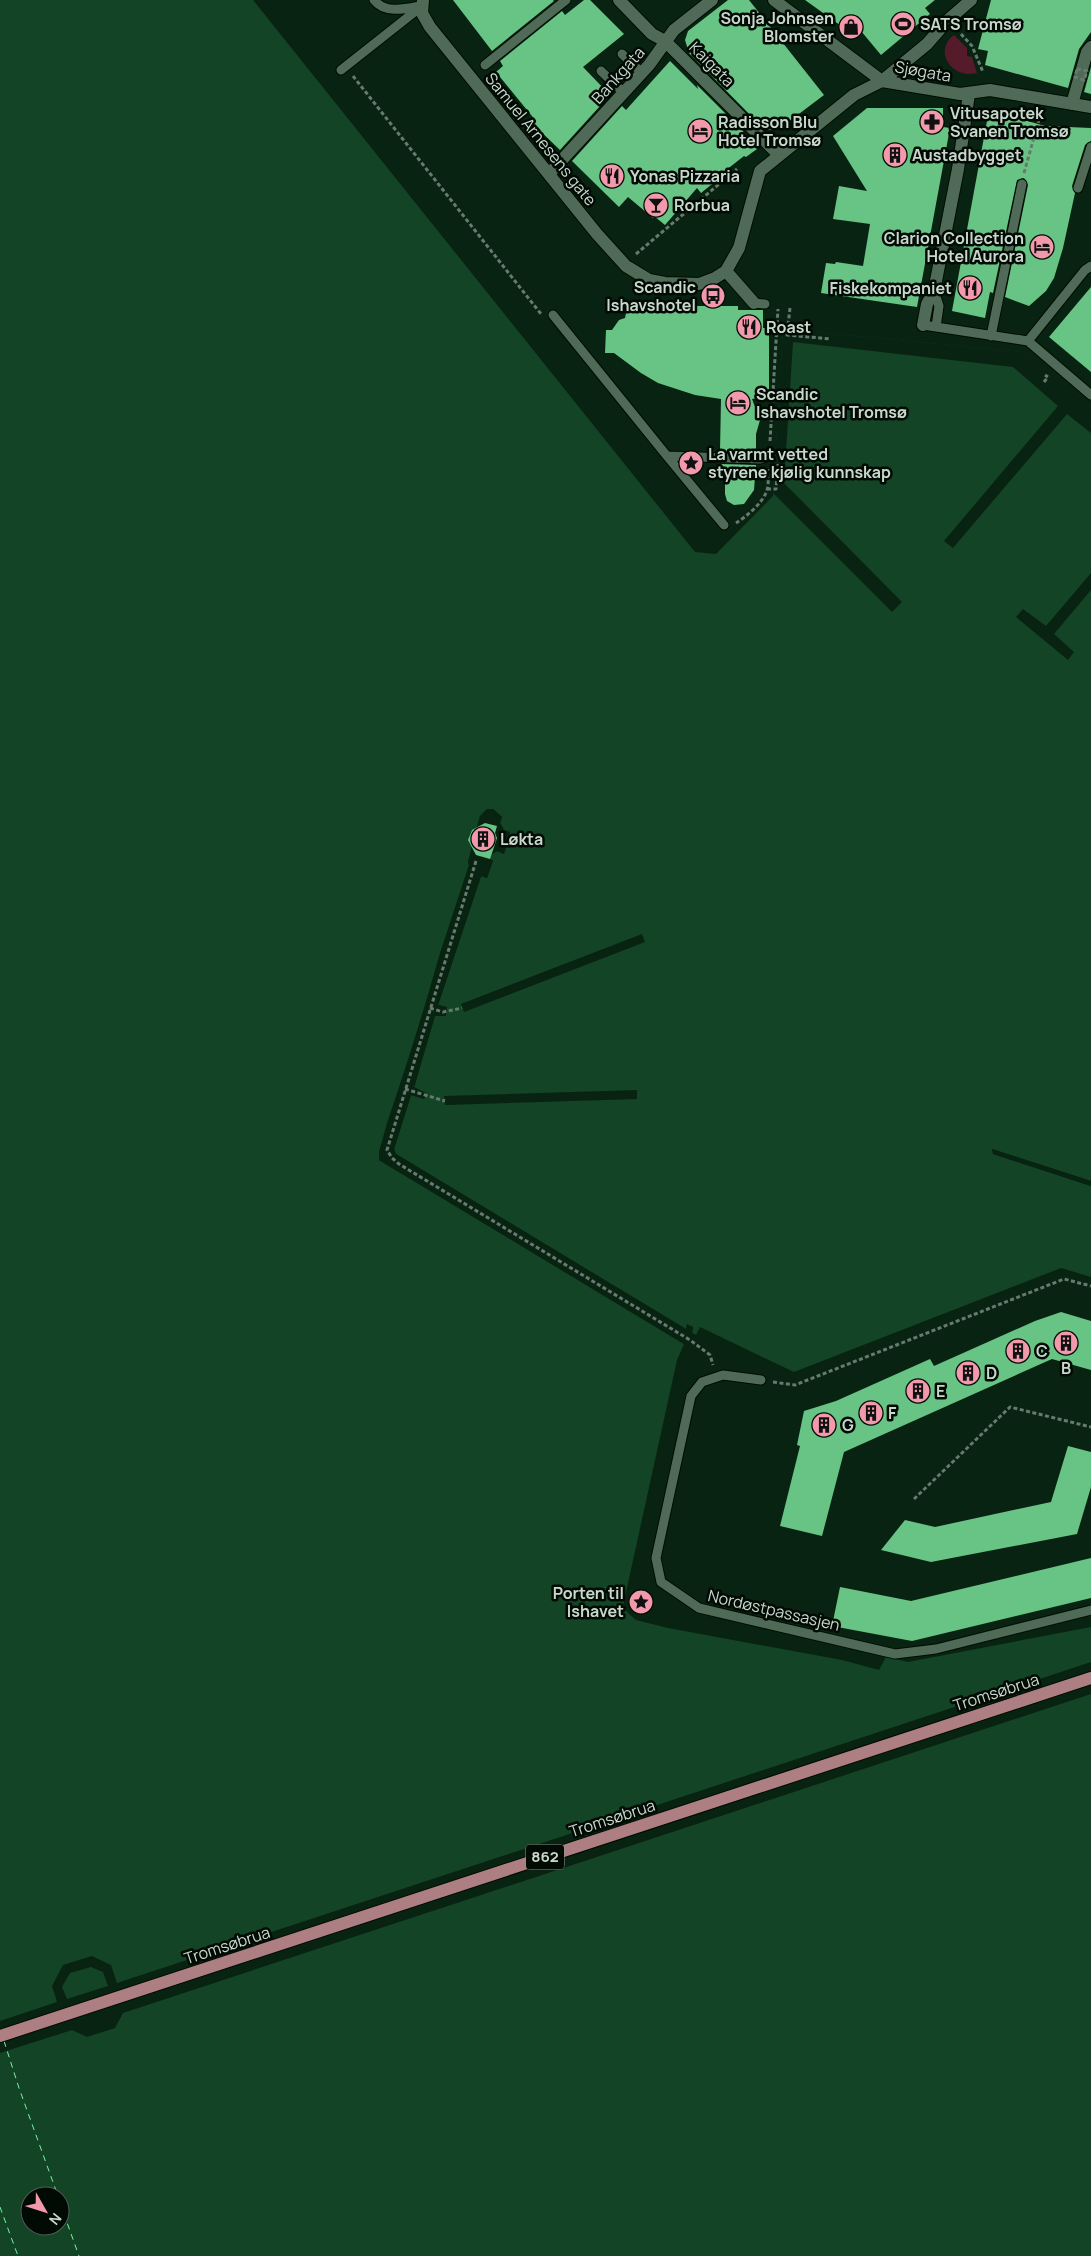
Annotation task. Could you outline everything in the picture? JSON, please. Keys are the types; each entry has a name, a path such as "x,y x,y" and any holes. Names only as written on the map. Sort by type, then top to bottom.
{"main road":[{"name":"Tromsøbrua","path":"0,2036 1091,1678"}],"street":[{"name":"Kaigata","path":"619,0 652,34 666,40 779,155"},
{"name":"Bankgata","path":"548,174 642,73 678,27 712,0"},
{"name":"Sjøgata","path":"774,0 882,81 960,94 990,90 1091,107"},
{"path":"760,304 726,270 739,248 760,171 854,95 882,81 928,44 948,20 971,0"},
{"name":"Samuel Arnesens gate","path":"420,2 422,12 430,27 622,263 649,280 665,283 706,283 726,270"},
{"path":"1072,104 1087,52 1091,47"},
{"path":"923,325 927,304 934,291 958,169 969,94"}],"lane":[{"path":"374,0 380,6 399,10 420,2"},
{"path":"485,64 566,0"},
{"path":"343,68 420,2"},
{"path":"622,54 642,73"},
{"path":"601,71 624,93"},
{"path":"1078,188 1091,147"},
{"path":"991,336 1022,184"},
{"path":"1028,341 1089,271"},
{"path":"934,291 939,306 936,327"},
{"path":"553,315 724,525"},
{"path":"923,325 1028,341 1091,396"},
{"path":"667,456 760,459 766,457 769,453"},
{"name":"Nordøstpassasjen","path":"761,1380 723,1375 702,1382 691,1396 656,1558 661,1582 699,1608 894,1654 936,1649 1091,1610"}],"path":[{"path":"961,34 972,46 983,72"},
{"path":"343,68 542,315"},
{"path":"1022,184 1040,116"},
{"path":"636,254 737,169"},
{"path":"724,525 731,526 740,521 759,502 767,489 778,306"},
{"path":"790,308 788,335 831,339"},
{"path":"767,489 776,489 778,461"},
{"path":"476,861 387,1150 392,1158 690,1340 710,1355 718,1377"},
{"path":"430,1008 443,1012 462,1008"},
{"path":"405,1089 445,1101"},
{"path":"761,1380 795,1385 1064,1279 1091,1286"},
{"path":"914,1499 1010,1407 1091,1428"}],"shaded area":[{"path":"0,0 253,0 695,552 716,554 773,496 783,329 1022,352 1091,412 1091,1181 992,1149 993,1154 1091,1186 1091,1277 1061,1268 794,1372 700,1327 696,1335 692,1333 693,1327 687,1325 686,1329 396,1154 394,1149 411,1095 424,1099 426,1093 414,1088 435,1015 445,1016 446,1007 438,1005 481,876 487,878 493,860 485,858 497,851 504,854 510,832 504,830 500,823 502,817 493,809 487,809 480,816 468,862 469,865 379,1152 379,1160 684,1344 677,1360 623,1606 636,1620 668,1628 842,1660 879,1670 886,1657 908,1662 1091,1627 1091,2256 0,2256"},
{"path":"954,35 967,48 967,56 972,57 977,73 968,74 960,72 948,63 945,49"}],"pier":[{"path":"783,329 1022,352 1091,411 1091,433 1067,414 953,548 944,541 1058,406 1013,367 793,342 784,483 902,602 892,612 773,493"},
{"path":"1091,573 1091,590 1054,634 1074,652 1068,660 1016,617 1023,609 1046,626"},
{"path":"487,809 493,809 502,817 500,823 504,830 510,832 504,854 497,851 486,858 493,861 487,878 481,876 438,1005 447,1007 446,1016 435,1016 414,1087 426,1093 424,1099 411,1095 394,1149 396,1154 686,1329 687,1324 693,1327 692,1333 696,1335 694,1337 690,1335 690,1328 685,1331 395,1156 392,1149 409,1094 412,1092 422,1096 423,1094 412,1090 411,1087 433,1015 443,1013 444,1009 436,1005 478,875 481,873 486,875 490,862 484,860 483,857 497,849 502,851 507,833 502,831 498,823 499,817 492,811 488,811 483,817 471,862 472,866 442,954 417,1040 389,1124 382,1158 686,1343 684,1344 379,1160 379,1152 387,1123 415,1040 440,953 469,865 468,862 480,816"},
{"path":"642,934 645,942 464,1012 461,1004"},
{"path":"637,1090 637,1099 445,1105 444,1096"},
{"path":"992,1149 1091,1181 1091,1186 993,1154"},
{"path":"1091,1662 1091,1694 123,2013 115,2028 87,2037 72,2030 0,2053 0,2021 57,2002 52,1986 63,1965 92,1956 111,1965 117,1983","holes":["91,1967 103,1972 108,1986 67,1999 62,1987 70,1973"]}],"building":[{"path":"453,0 553,0 554,1 492,51"},
{"path":"584,0 590,0 624,34 583,67 610,95 560,150 533,124 536,121 496,72 503,66 500,61 562,11 565,15"},
{"path":"728,0 749,0 824,95 779,129 765,130 689,53 685,40 688,31"},
{"path":"805,0 935,0 925,8 930,14 881,55 861,31 851,33"},
{"path":"991,0 1091,0 1091,32 1079,49 1068,88 985,65 988,51 978,49"},
{"path":"670,61 742,130 757,149 746,157 744,156 721,174 722,176 701,193 697,188 665,225 654,216 653,218 628,197 619,207 572,161 622,106 626,110"},
{"path":"1091,67 1091,94 1084,92"},
{"path":"867,108 943,108 943,127 950,128 917,307 821,293 826,263 835,264 836,262 863,266 870,224 833,219 839,186 867,191 833,136"},
{"path":"989,110 1045,126 1091,128 1091,141 1085,145 1072,186 1075,193 1063,248 1054,278 1046,291 1029,306 1005,297 1028,185 1024,178 1017,180 993,293 990,292 985,318 952,311"},
{"path":"1091,287 1091,372 1049,337"},
{"name":"Scandic Ishavshotel Tromsø","path":"633,306 738,306 738,310 763,310 763,328 769,328 769,396 752,399 760,420 756,434 756,453 720,451 721,399 695,395 658,383 614,353 605,353 606,330 612,330 619,320 625,318 627,309"},
{"path":"720,464 756,465 754,490 744,504 734,505 727,501 725,494 725,470 720,470"},
{"name":"Løkta","path":"485,823 497,826 495,833 497,838 490,859 476,855 468,840 472,830"},
{"path":"1061,1312 1091,1321 1091,1370 1052,1359 844,1452 822,1536 780,1526 800,1446 797,1445 804,1411 836,1401 930,1359 934,1366 1035,1321"},
{"path":"1068,1446 1091,1452 1091,1487 1077,1534 931,1562 881,1550 905,1520 935,1527 1051,1502"},
{"path":"1091,1558 1091,1598 912,1641 832,1626 840,1587 911,1601"}],"ferry route":[{"path":"4,2041 54,2186"},
{"path":"0,2207 18,2256"},
{"path":"70,2231 79,2256"}],"place":[{"name":"SATS Tromsø","path":"903,24"},
{"name":"Sonja Johnsen Blomster","path":"851,27"},
{"name":"Vitusapotek Svanen Tromsø","path":"932,122"},
{"name":"Radisson Blu Hotel Tromsø","path":"700,131"},
{"name":"Austadbygget","path":"895,155"},
{"name":"Yonas Pizzaria","path":"612,176"},
{"name":"Rorbua","path":"656,205"},
{"name":"Clarion Collection Hotel Aurora","path":"1042,247"},
{"name":"Fiskekompaniet","path":"970,288"},
{"name":"Scandic Ishavshotel","path":"713,296"},
{"name":"Roast","path":"749,327"},
{"name":"Scandic Ishavshotel Tromsø","path":"738,403"},
{"name":"La varmt vetted styrene kjølig kunnskap","path":"691,463"},
{"name":"Løkta","path":"483,839"},
{"name":"B","path":"1066,1343"},
{"name":"C","path":"1018,1351"},
{"name":"D","path":"968,1373"},
{"name":"E","path":"918,1391"},
{"name":"F","path":"871,1413"},
{"name":"G","path":"824,1425"},
{"name":"Porten til Ishavet","path":"641,1602"}]}
